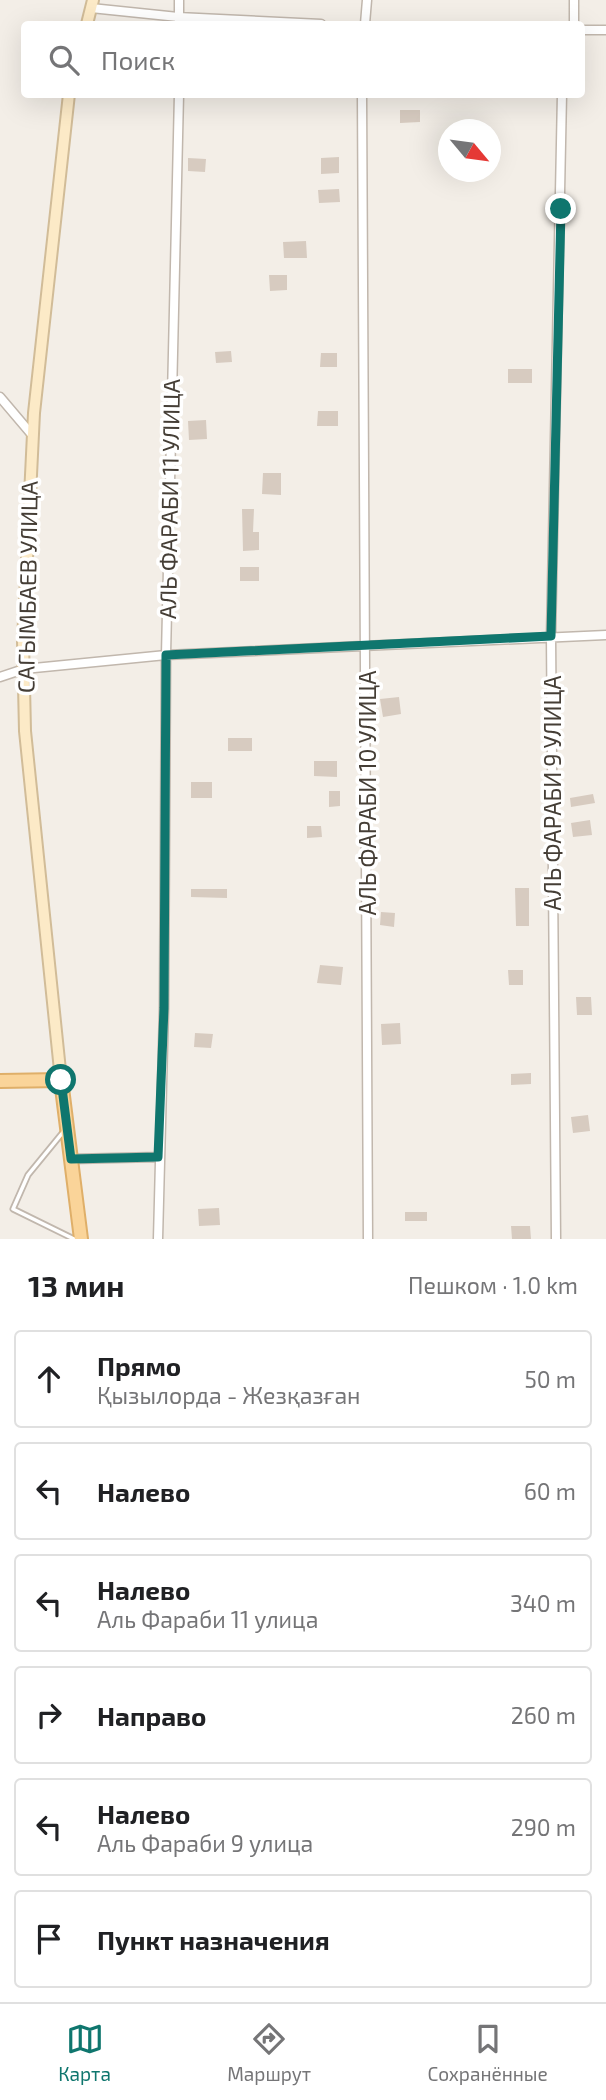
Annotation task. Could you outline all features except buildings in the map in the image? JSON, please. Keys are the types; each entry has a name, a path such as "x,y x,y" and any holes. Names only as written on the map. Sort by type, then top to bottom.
{"main road":[{"path":"0,1081 61,1080 81,1239"}],"street":[{"path":"88,21 92,4 179,21 178,0"},
{"path":"365,21 367,0"},
{"path":"574,0 574,21"},
{"path":"585,30 606,30"},
{"name":"САГЫМБАЕВ УЛИЦА","path":"61,1080 25,731 24,669 28,484 69,98"},
{"name":"АЛЬ ФАРАБИ 11 УЛИЦА","path":"158,1239 158,1157 164,1008 166,655 179,98"},
{"name":"АЛЬ ФАРАБИ 10 УЛИЦА","path":"362,98 368,1239"},
{"name":"АЛЬ ФАРАБИ 9 УЛИЦА","path":"556,1239 551,636 562,98"},
{"path":"0,397 33,436"},
{"path":"0,677 24,669 166,655 606,635"},
{"path":"71,1159 158,1157"}],"lane":[{"path":"67,1127 28,1175 13,1209 74,1239"}],"route":[{"path":"61,1080 71,1159 158,1157 164,1008 166,655 551,636 561,209"}]}
